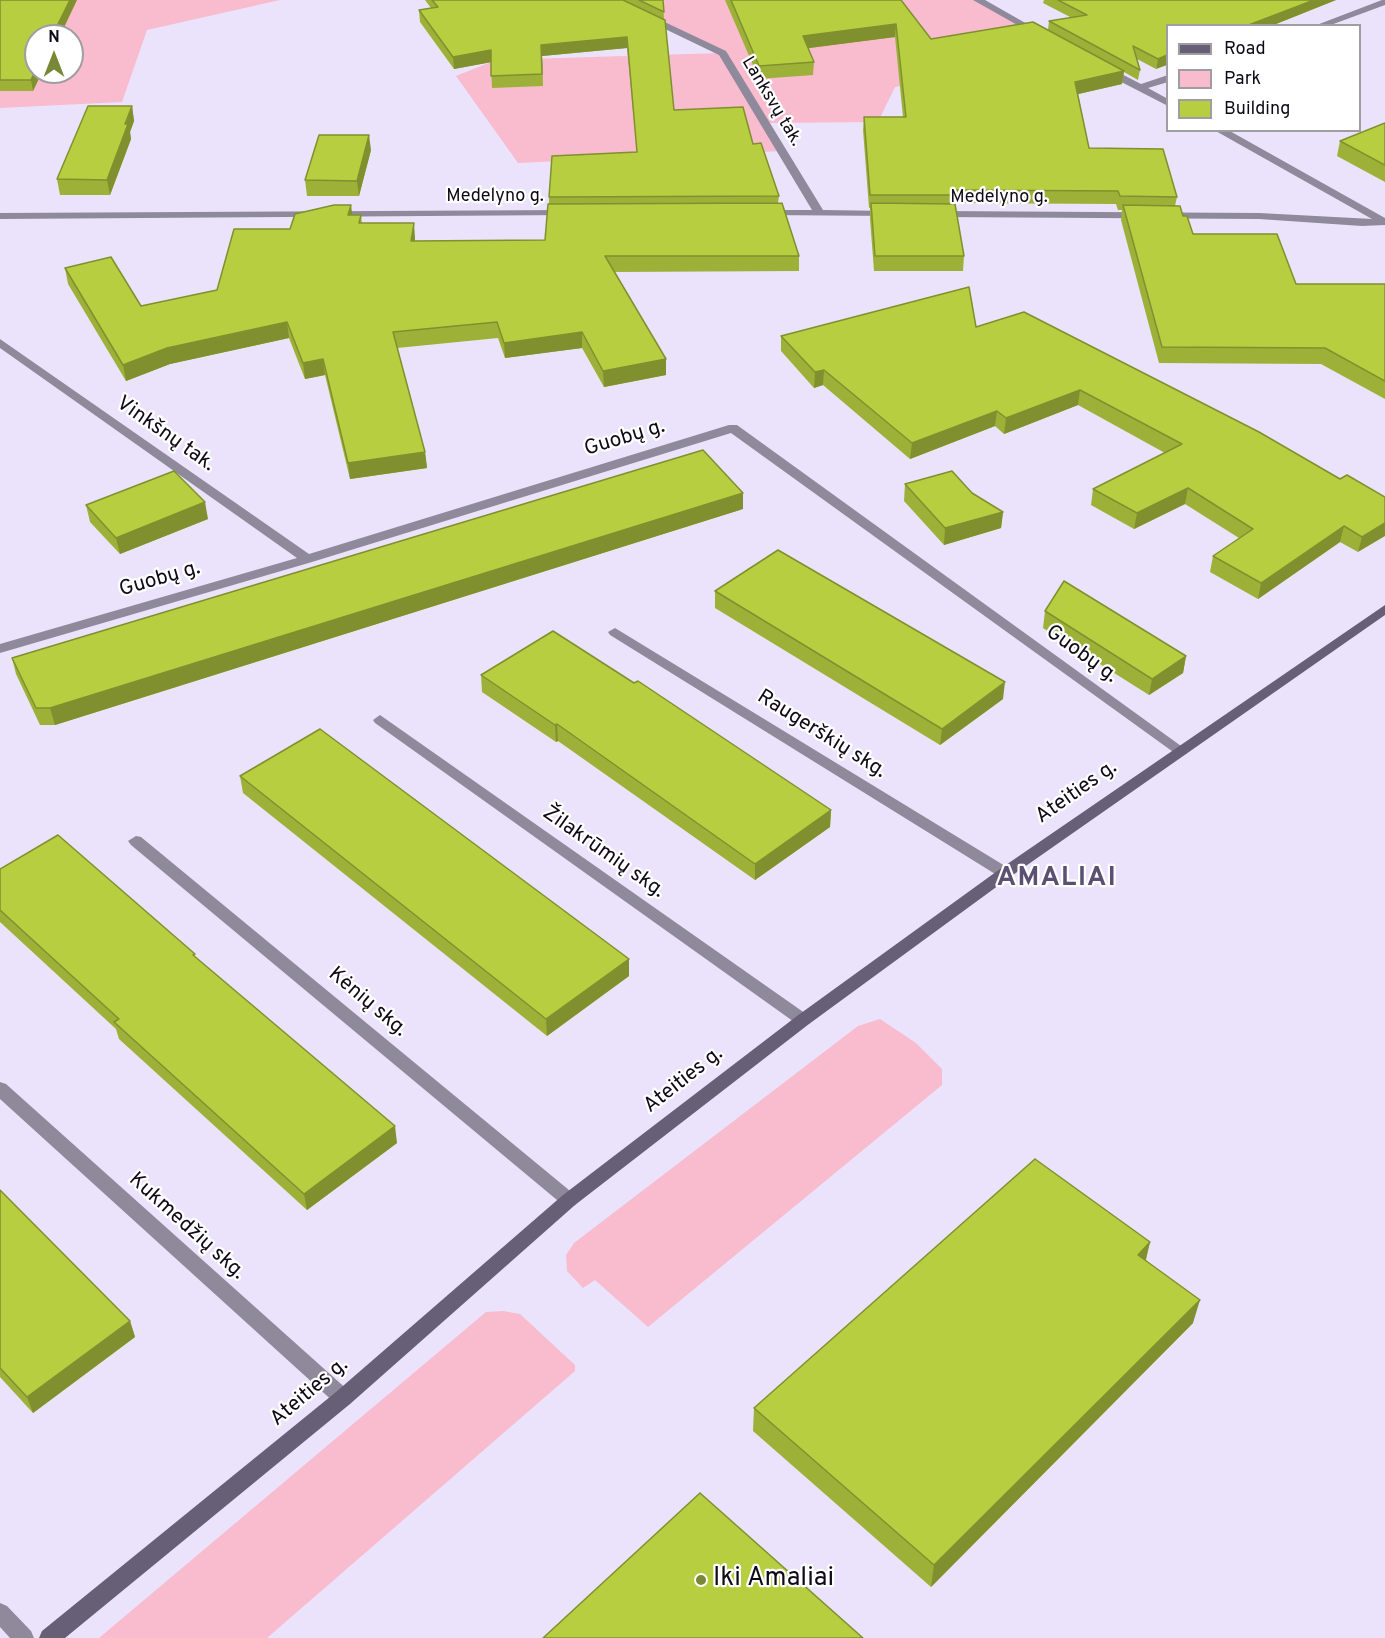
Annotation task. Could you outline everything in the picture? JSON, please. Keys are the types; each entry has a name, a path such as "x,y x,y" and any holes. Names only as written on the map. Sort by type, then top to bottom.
{"street":[{"name":"Lanksvų tak.","path":"610,0 723,53 819,213"},
{"path":"978,0 1050,39"},
{"path":"1324,24 1385,2"},
{"path":"1099,66 1166,102"},
{"path":"1140,88 1166,78"},
{"path":"1224,132 1385,222"},
{"name":"Medelyno g.","path":"0,216 583,213"},
{"path":"760,213 902,214"},
{"name":"Medelyno g.","path":"926,214 1259,216 1362,223 1385,222"},
{"name":"Vinkšnų tak.","path":"0,343 307,560"},
{"name":"Guobų g.","path":"0,649 307,560 733,428 1180,751"},
{"name":"Ateities g.","path":"49,1638 343,1398 569,1200 803,1020 1005,873 1385,609"},
{"name":"Raugerškių skg.","path":"615,632 1005,873"},
{"name":"Žilakrūmių skg.","path":"380,720 803,1020"},
{"name":"Kėnių skg.","path":"136,841 569,1200"},
{"name":"Kukmedžių skg.","path":"0,1089 343,1398"},
{"path":"0,1613 24,1638"}],"green space":[{"path":"0,0 280,0 147,30 122,102 0,108"},
{"path":"610,0 978,0 1068,50 895,87 878,122 765,123 782,151 518,163 456,76 496,60 721,53"},
{"path":"880,1019 916,1043 942,1069 942,1085 648,1327 595,1280 583,1288 567,1271 566,1255 574,1243 858,1026"},
{"path":"503,1311 520,1314 575,1365 575,1371 267,1638 99,1638 486,1312"}],"building":[{"path":"0,0 70,0 58,24 24,24 24,80 0,80"},
{"path":"432,0 623,0 665,20 674,110 743,107 753,144 761,143 779,196 549,197 552,156 637,152 627,37 541,45 542,74 491,76 491,50 453,57 419,10 438,7"},
{"path":"639,0 663,0 664,12"},
{"path":"731,0 901,0 931,39 1033,22 1124,71 1075,82 1089,148 1163,149 1177,197 1120,196 1118,191 952,190 953,195 870,195 864,117 906,117 896,24 803,36 814,62 759,66"},
{"path":"1058,0 1314,0 1251,24 1166,24 1166,55 1158,59 1133,46 1140,70 1049,21 1087,15"},
{"path":"88,106 132,106 125,124 128,124 107,180 57,179"},
{"path":"1385,123 1385,165 1340,141"},
{"path":"319,135 369,135 357,181 305,180"},
{"path":"782,203 799,256 605,256 666,359 603,371 582,332 504,343 497,322 393,332 425,452 348,463 323,359 303,363 287,322 167,348 123,365 65,268 111,257 141,306 217,290 234,229 290,229 295,214 334,205 351,205 348,215 361,215 359,223 414,223 411,241 545,240 548,204"},
{"path":"871,203 955,204 964,256 875,256"},
{"path":"1123,205 1180,206 1183,216 1187,216 1193,234 1277,234 1296,284 1385,284 1385,381 1325,348 1162,347"},
{"path":"969,287 976,327 1024,312 1259,432 1340,479 1347,475 1385,497 1385,523 1362,537 1344,526 1261,583 1213,556 1253,529 1188,488 1137,513 1093,489 1182,444 1080,390 1006,418 997,411 912,443 824,370 815,372 781,336"},
{"path":"703,450 743,493 50,708 36,708 12,658"},
{"path":"174,471 205,502 116,538 86,505"},
{"path":"952,471 972,493 1003,512 945,528 905,484"},
{"path":"778,550 1005,682 942,729 715,591"},
{"path":"1064,581 1186,656 1152,679 1045,611"},
{"path":"553,631 634,683 638,681 831,810 755,864 557,724 555,725 481,675"},
{"path":"320,729 629,959 546,1019 240,776"},
{"path":"58,835 195,954 193,955 395,1126 304,1194 114,1022 119,1019 0,910 0,869"},
{"path":"1035,1159 1150,1242 1138,1255 1200,1300 934,1565 754,1408"},
{"path":"0,1190 130,1321 27,1397 0,1368"},
{"name":"Iki Amaliai","path":"700,1493 863,1638 543,1638"}],"place":[{"name":"Iki Amaliai","path":"701,1580"}],"district":[{"name":"AMALIAI","path":"1057,880"}]}
